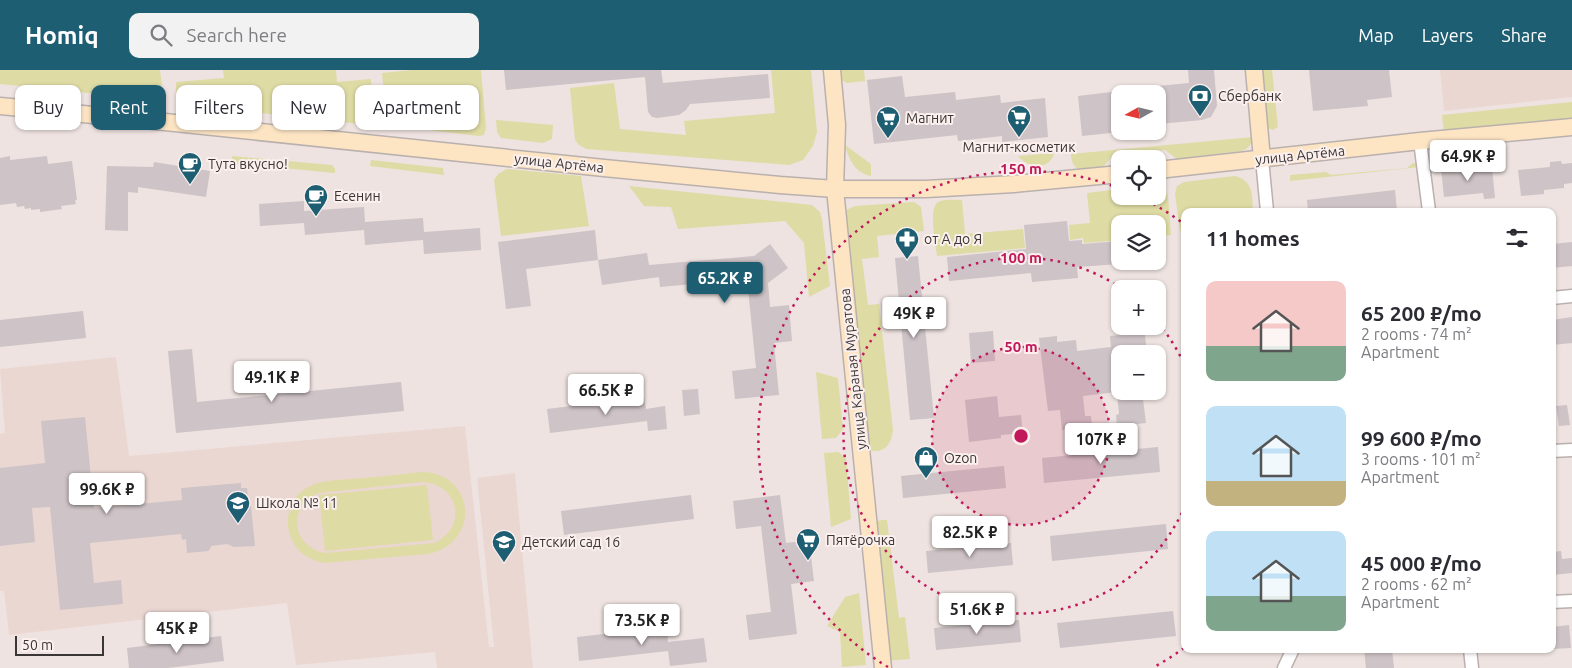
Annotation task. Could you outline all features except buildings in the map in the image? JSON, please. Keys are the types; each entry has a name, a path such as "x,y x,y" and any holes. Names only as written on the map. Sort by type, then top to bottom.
{"main road":[{"name":"улица Караная Муратова","path":"832,70 837,125 835,189 883,668"},
{"path":"1254,70 1262,159"},
{"name":"улица Артёма","path":"0,106 780,186 835,189 926,189 1014,184 1111,175"},
{"name":"улица Артёма","path":"1166,169 1420,141 1572,127"}],"street":[{"path":"1420,141 1428,208"},
{"path":"1262,159 1267,208"},
{"path":"1556,298 1572,296"},
{"path":"1556,451 1572,450"},
{"path":"1556,602 1572,601"},
{"path":"1284,668 1291,653"},
{"path":"1470,653 1472,668"}],"shaded area":[{"path":"0,70 160,70 162,85 91,85 91,93 81,92 81,85 0,84"},
{"path":"223,70 336,70 337,82 371,79 371,85 355,85 355,124 345,122 345,85 272,85 272,114 262,113 262,85 176,85 176,82 224,78"},
{"path":"412,70 481,70 486,128 484,135 429,130 479,130 479,85 383,85 382,73"},
{"path":"771,70 811,70 817,132 813,146 803,160 789,165 586,149 575,140 570,88 614,83 620,129 686,135 684,121 775,113"},
{"path":"839,70 864,70 865,81 847,83 837,77"},
{"path":"1261,70 1272,70 1278,127 1273,130 1266,125"},
{"path":"1440,70 1572,70 1572,97 1444,111"},
{"path":"1572,102 1572,121 1444,133 1442,115"},
{"path":"496,120 553,125 552,139 543,143 501,138 497,132"},
{"path":"1253,137 1250,146 1242,151 1177,159 1166,150 1114,150"},
{"path":"845,145 871,164 871,176 857,169 848,156"},
{"path":"1111,150 1111,157 1103,167 1078,169 1072,161 1071,154"},
{"path":"1054,153 1048,163 1038,166 1027,163 1018,156"},
{"path":"232,156 332,165 335,173 232,163"},
{"path":"371,160 443,168 444,175 370,166"},
{"path":"1413,163 1419,167 1290,181 1290,175 1326,172 1331,175 1407,168"},
{"path":"507,169 581,176 589,226 501,236 494,180 498,174"},
{"path":"1235,176 1241,178 1246,181 1251,190 1253,208 1181,208 1180,231 1175,194 1177,186 1184,182"},
{"path":"629,186 812,205 820,212 822,220 830,286 809,297 804,243 785,221 678,229 671,207 644,206"},
{"path":"1111,190 1111,205 1166,205 1166,193 1168,196 1171,235 1166,235 1166,215 1111,215 1111,241 1084,243 1083,238 1070,240 1069,225 1090,223 1087,193"},
{"path":"943,200 962,200 965,234 1023,229 1025,248 937,256 933,219 935,206"},
{"path":"914,202 921,207 924,231 877,236 879,257 862,259 868,305 879,304 893,430 886,448 878,451 868,450 843,214 855,206"},
{"name":"Школа № 11","path":"116,357 129,456 465,426 489,647 494,647 477,478 515,473 533,668 437,668 435,652 296,665 287,603 9,635 4,591 0,591 0,434 5,433 0,369"},
{"path":"816,372 838,378 843,429 836,438 822,439"},
{"path":"838,452 846,458 851,519 831,527 824,453"},
{"path":"421,472 439,475 452,483 461,495 465,509 464,523 457,537 445,547 428,554 324,563 313,560 303,554 292,541 288,528 291,507 298,495 310,486 325,481","holes":["421,482 434,484 444,490 451,498 455,507 452,527 445,536 434,543 325,553 305,543 300,534 297,525 302,507 309,499 319,493"]},
{"path":"427,485 433,540 325,551 319,495"},
{"path":"887,520 899,618 905,617 910,659 884,661 869,522"},
{"path":"859,593 866,665 842,667 840,632 827,626 845,597"}],"place":[{"name":"Сбербанк","path":"1200,117"},
{"name":"Магнит-косметик","path":"1019,138"},
{"name":"Магнит","path":"888,139"},
{"name":"Тута вкусно!","path":"190,185"},
{"name":"Есенин","path":"316,217"},
{"name":"от А до Я","path":"907,260"},
{"name":"Ozon","path":"926,479"},
{"name":"Школа № 11","path":"238,524"},
{"name":"Пятёрочка","path":"808,561"},
{"name":"Детский сад 16","path":"504,563"}]}
